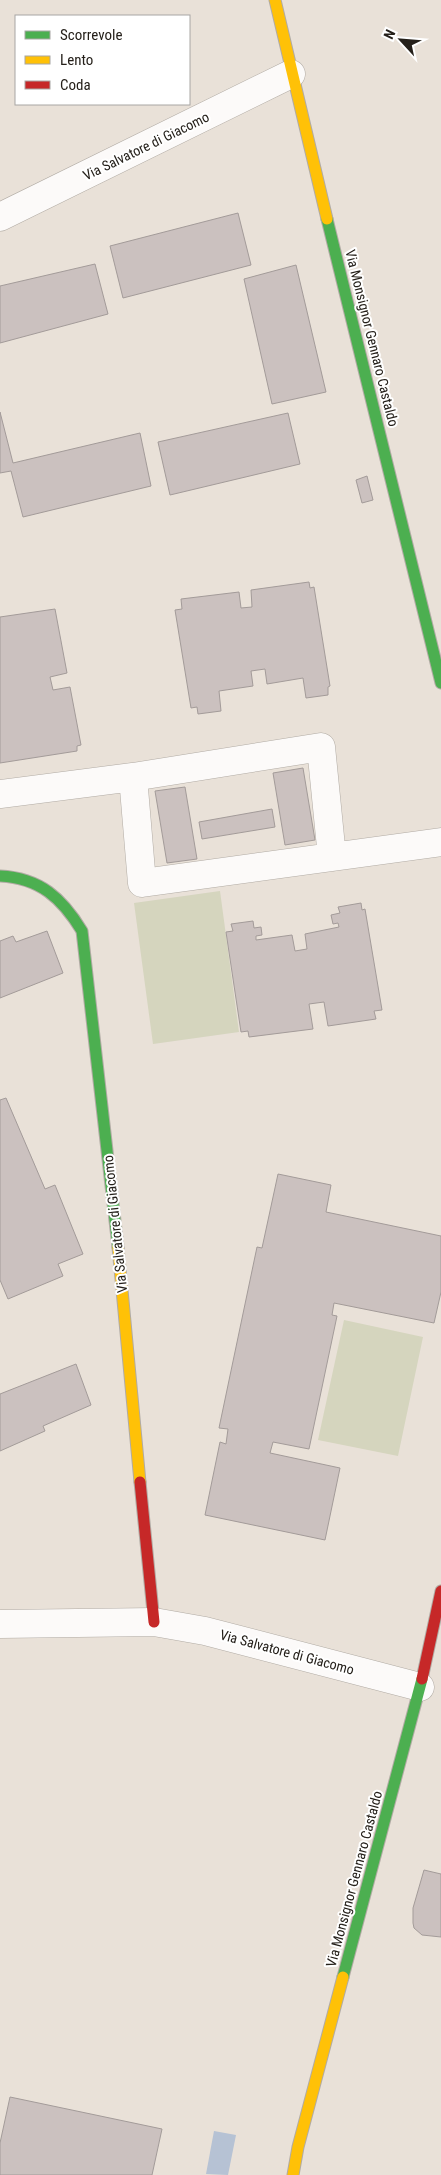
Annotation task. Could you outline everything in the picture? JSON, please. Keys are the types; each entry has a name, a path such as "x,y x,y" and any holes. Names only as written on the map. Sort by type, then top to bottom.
{"street":[{"name":"Via Monsignor Gennaro Castaldo","path":"275,0 291,74 441,683"},
{"name":"Via Salvatore di Giacomo","path":"0,217 291,74"},
{"path":"0,794 133,777 321,746 332,857"},
{"path":"133,777 142,883 441,842"},
{"name":"Via Salvatore di Giacomo","path":"0,876 22,878 49,890 74,915 82,931 110,1168 154,1622"},
{"name":"Via Monsignor Gennaro Castaldo","path":"293,2175 303,2128 420,1687 441,1591"},
{"name":"Via Salvatore di Giacomo","path":"0,1624 154,1622 206,1631 420,1687"}],"green space":[{"path":"220,891 239,1032 153,1044 134,903"},
{"path":"344,1320 423,1337 398,1456 318,1440"}],"water":[{"path":"214,2131 236,2135 228,2175 206,2174"}],"building":[{"path":"238,213 251,265 123,298 110,246"},
{"path":"95,264 108,314 0,343 0,286"},
{"path":"296,265 326,392 272,404 244,279"},
{"path":"0,412 13,463 140,433 151,486 23,517 11,471 0,473"},
{"path":"288,413 300,464 170,495 158,442"},
{"path":"367,476 373,500 362,503 356,480"},
{"path":"309,582 310,588 314,587 330,686 328,687 328,695 306,698 303,678 267,684 265,669 251,671 253,686 219,691 221,711 198,714 197,707 191,708 175,610 182,609 181,599 239,592 241,608 252,607 251,590"},
{"path":"55,609 67,673 50,677 53,690 70,687 81,745 77,746 77,751 0,763 0,617"},
{"path":"303,768 315,840 285,845 273,773"},
{"path":"185,787 197,859 167,863 155,791"},
{"path":"272,809 275,827 202,839 199,822"},
{"path":"361,903 362,910 365,909 382,1010 374,1011 376,1019 328,1026 324,1002 309,1004 313,1029 249,1037 248,1031 241,1032 226,932 233,931 231,924 253,921 254,928 261,927 262,935 256,936 256,940 292,935 295,951 307,949 305,934 339,927 338,923 333,924 331,915 340,913 338,907"},
{"path":"47,931 63,973 0,998 0,941 13,936 16,942"},
{"path":"6,1098 45,1189 55,1185 83,1254 58,1264 63,1276 8,1299 0,1280 0,1100"},
{"path":"278,1174 331,1185 326,1212 441,1236 441,1292 434,1323 334,1303 332,1315 337,1316 309,1449 273,1442 270,1453 340,1468 325,1540 205,1515 220,1442 226,1444 228,1429 219,1428 257,1247 262,1248"},
{"path":"76,1364 91,1405 43,1426 45,1431 0,1451 0,1394"},
{"path":"424,1870 441,1874 441,1937 422,1935 414,1928 413,1908"},
{"path":"10,2097 162,2129 152,2175 0,2175 0,2143"}],"traffic: fast":[{"path":"327,219 441,683"},
{"path":"0,876 27,881 48,892 66,909 82,931 118,1247"},
{"path":"343,1977 422,1679"}],"traffic: slow":[{"path":"275,0 327,219"},
{"path":"118,1247 140,1482"},
{"path":"293,2175 298,2147 343,1977"}],"traffic: jam":[{"path":"140,1482 154,1622"},
{"path":"422,1679 441,1591"}]}
